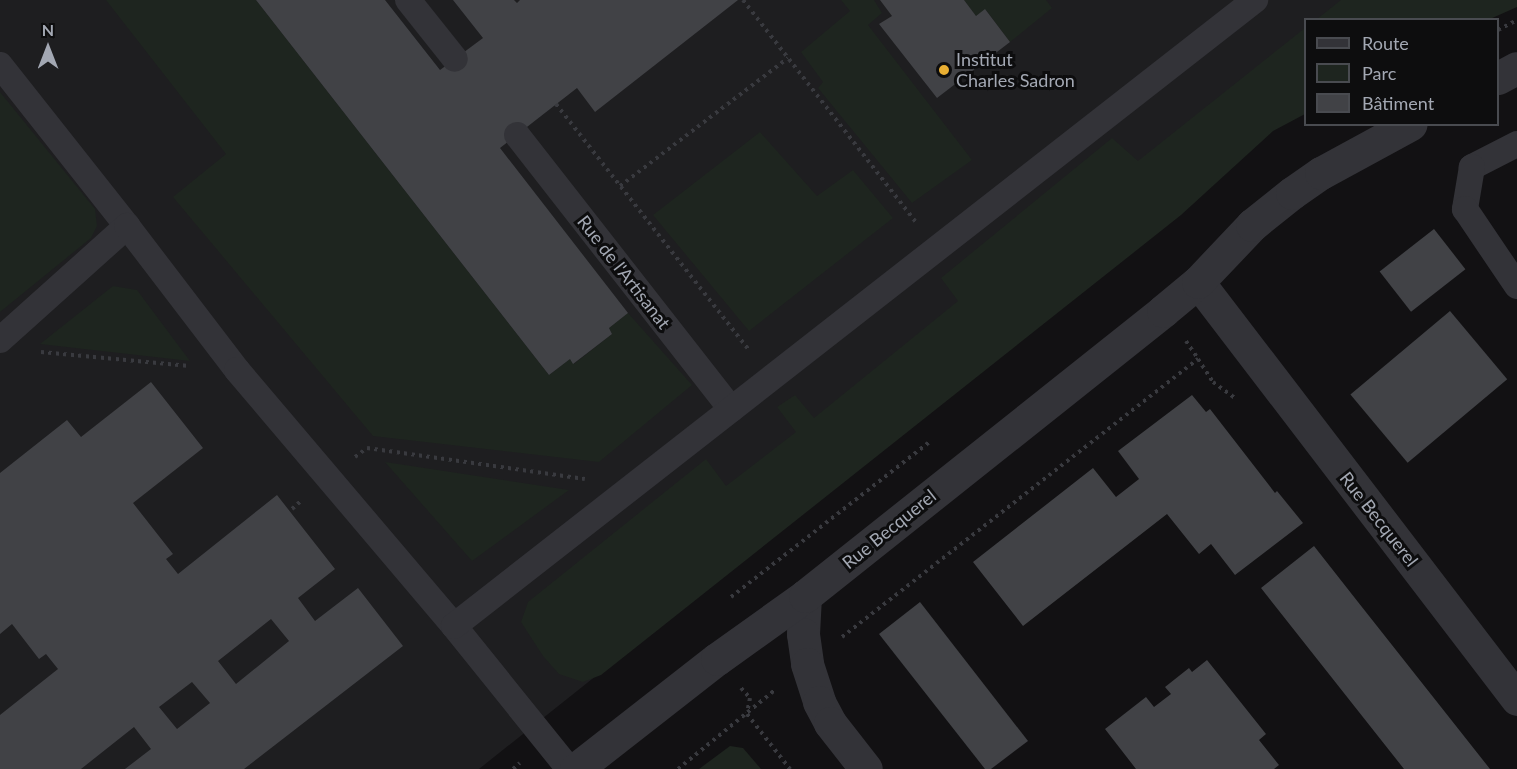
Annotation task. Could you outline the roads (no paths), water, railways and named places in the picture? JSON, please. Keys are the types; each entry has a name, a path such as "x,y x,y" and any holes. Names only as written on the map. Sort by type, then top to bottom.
{"street":[{"path":"1499,77 1517,68"},
{"name":"Rue Becquerel","path":"576,769 717,659 805,596 1198,282 1252,225 1293,193 1321,173 1407,126"},
{"name":"Rue Becquerel","path":"1198,282 1517,699"},
{"path":"805,596 803,634 807,664 819,702 830,723 866,769"}],"lane":[{"path":"408,0 455,59"},
{"path":"454,626 1255,0"},
{"path":"0,65 237,370 454,626 569,769"},
{"name":"Rue de l'Artisanat","path":"517,135 731,409"},
{"path":"1517,144 1472,167 1465,209 1517,286"},
{"path":"0,340 126,226"}],"place":[{"name":"Institut Charles Sadron","path":"944,70"}]}
